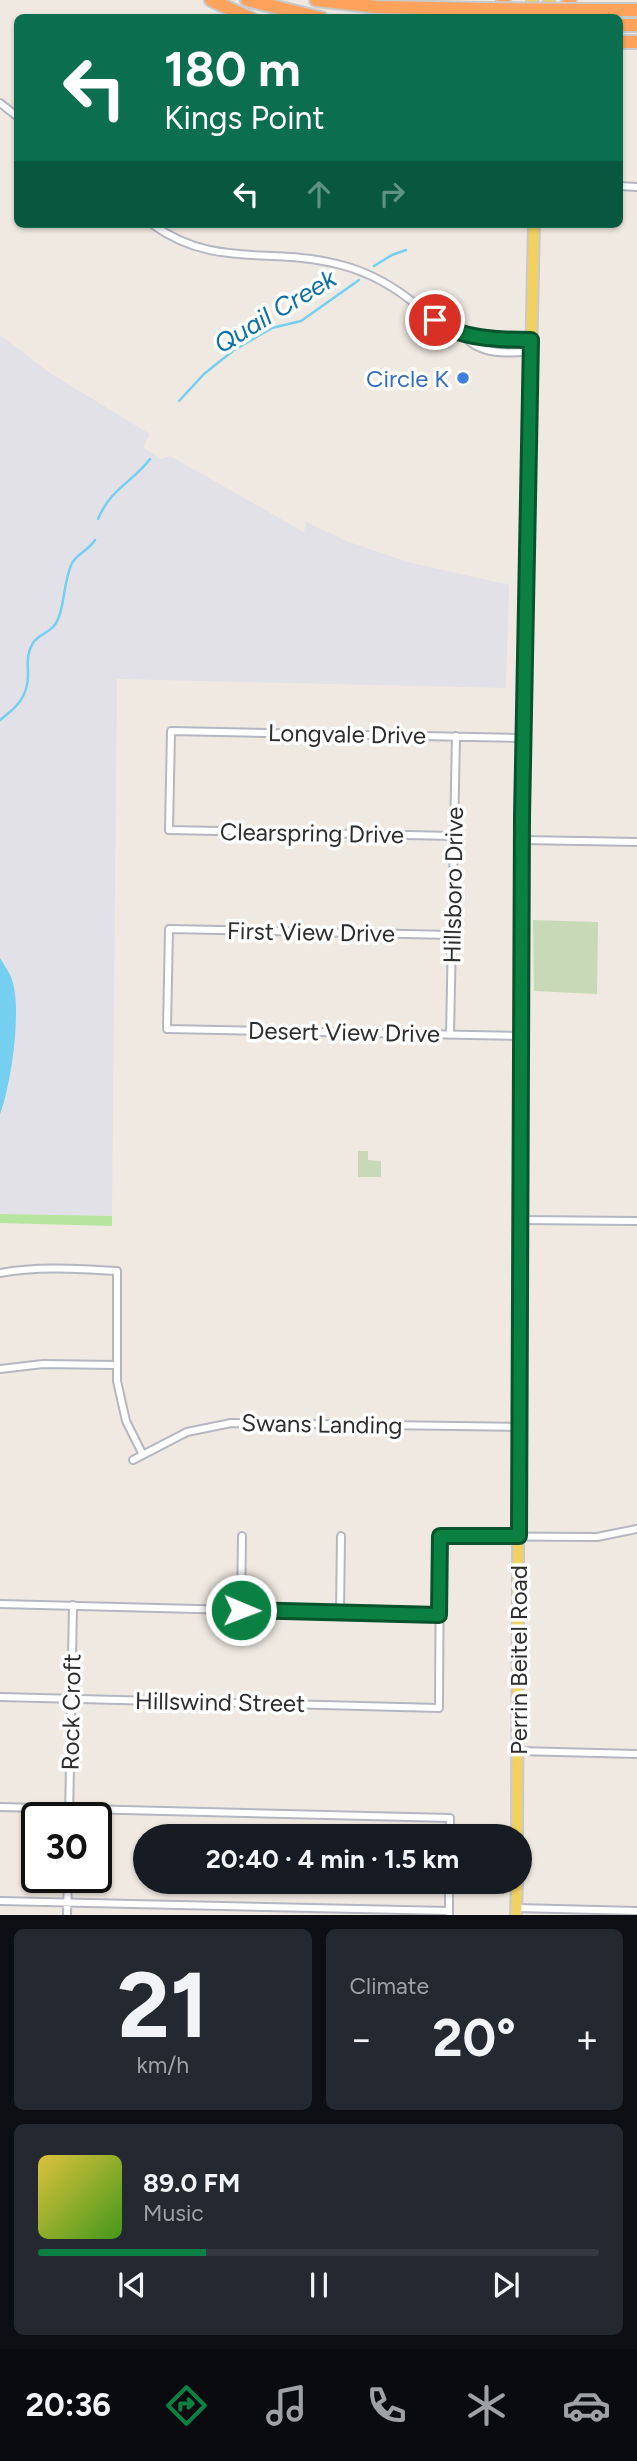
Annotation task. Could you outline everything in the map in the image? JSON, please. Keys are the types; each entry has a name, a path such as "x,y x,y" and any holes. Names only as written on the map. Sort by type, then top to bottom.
{"highway":[{"path":"211,0 241,14"},
{"path":"247,0 305,14"},
{"path":"316,0 377,7 637,10"}],"main road":[{"name":"Perrin Beitel Road","path":"517,1824 523,738 534,228"},
{"path":"516,1912 517,1894"}],"street":[{"path":"0,103 14,114"},
{"path":"158,228 168,235 202,248 236,255 291,257 336,263 392,287 442,326 462,334 531,345"},
{"path":"462,334 468,342 485,349 514,353 531,345"},
{"name":"Longvale Drive","path":"169,830 171,731 523,738"},
{"name":"Hillsboro Drive","path":"450,1035 456,736"},
{"name":"Clearspring Drive","path":"169,830 454,836"},
{"path":"522,840 637,842"},
{"name":"First View Drive","path":"167,1029 169,929 452,935"},
{"name":"Desert View Drive","path":"167,1029 520,1036"},
{"path":"519,1220 637,1221"},
{"path":"0,1273 18,1269 64,1268 117,1272 116,1365 121,1403 131,1433 143,1455"},
{"path":"0,1368 43,1364 116,1365"},
{"name":"Swans Landing","path":"133,1460 187,1432 231,1423 520,1427"},
{"path":"0,1604 439,1615 440,1536 597,1537 637,1529"},
{"path":"241,1610 242,1536"},
{"path":"340,1612 341,1536"},
{"name":"Rock Croft","path":"69,1802 73,1605"},
{"name":"Hillswind Street","path":"0,1697 439,1708 439,1615"},
{"path":"518,1751 637,1754"},
{"path":"0,1807 21,1808"},
{"path":"112,1810 450,1818 450,1824"},
{"path":"67,1915 68,1893"},
{"path":"0,1901 449,1913 449,1894"},
{"path":"516,1912 637,1911"}],"shaded area":[{"path":"0,335 50,373 150,434 143,447 161,459 170,456 304,532 306,522 349,542 408,562 509,585 506,688 117,679 112,1216 0,1214"}],"green space":[{"path":"533,920 598,922 597,994 534,991"},
{"path":"358,1151 368,1151 368,1160 381,1161 381,1177 358,1177"},
{"path":"0,1214 112,1216 112,1226 0,1223"}],"water":[{"path":"0,958 11,977 16,1025 8,1084 0,1114"}],"waterway":[{"name":"Quail Creek","path":"374,266 406,250"},
{"name":"Quail Creek","path":"179,401 204,374 234,350 272,328 301,321 359,280"},
{"name":"Quail Creek","path":"98,519 115,493 150,459"},
{"name":"Quail Creek","path":"0,720 16,706 26,690 29,651 35,640 58,620 72,563 95,540"}],"place":[{"name":"Circle K","path":"463,378"}],"route":[{"path":"241,1610 439,1615 440,1536 519,1536 522,817 531,340 462,334 442,326 435,320"}]}
